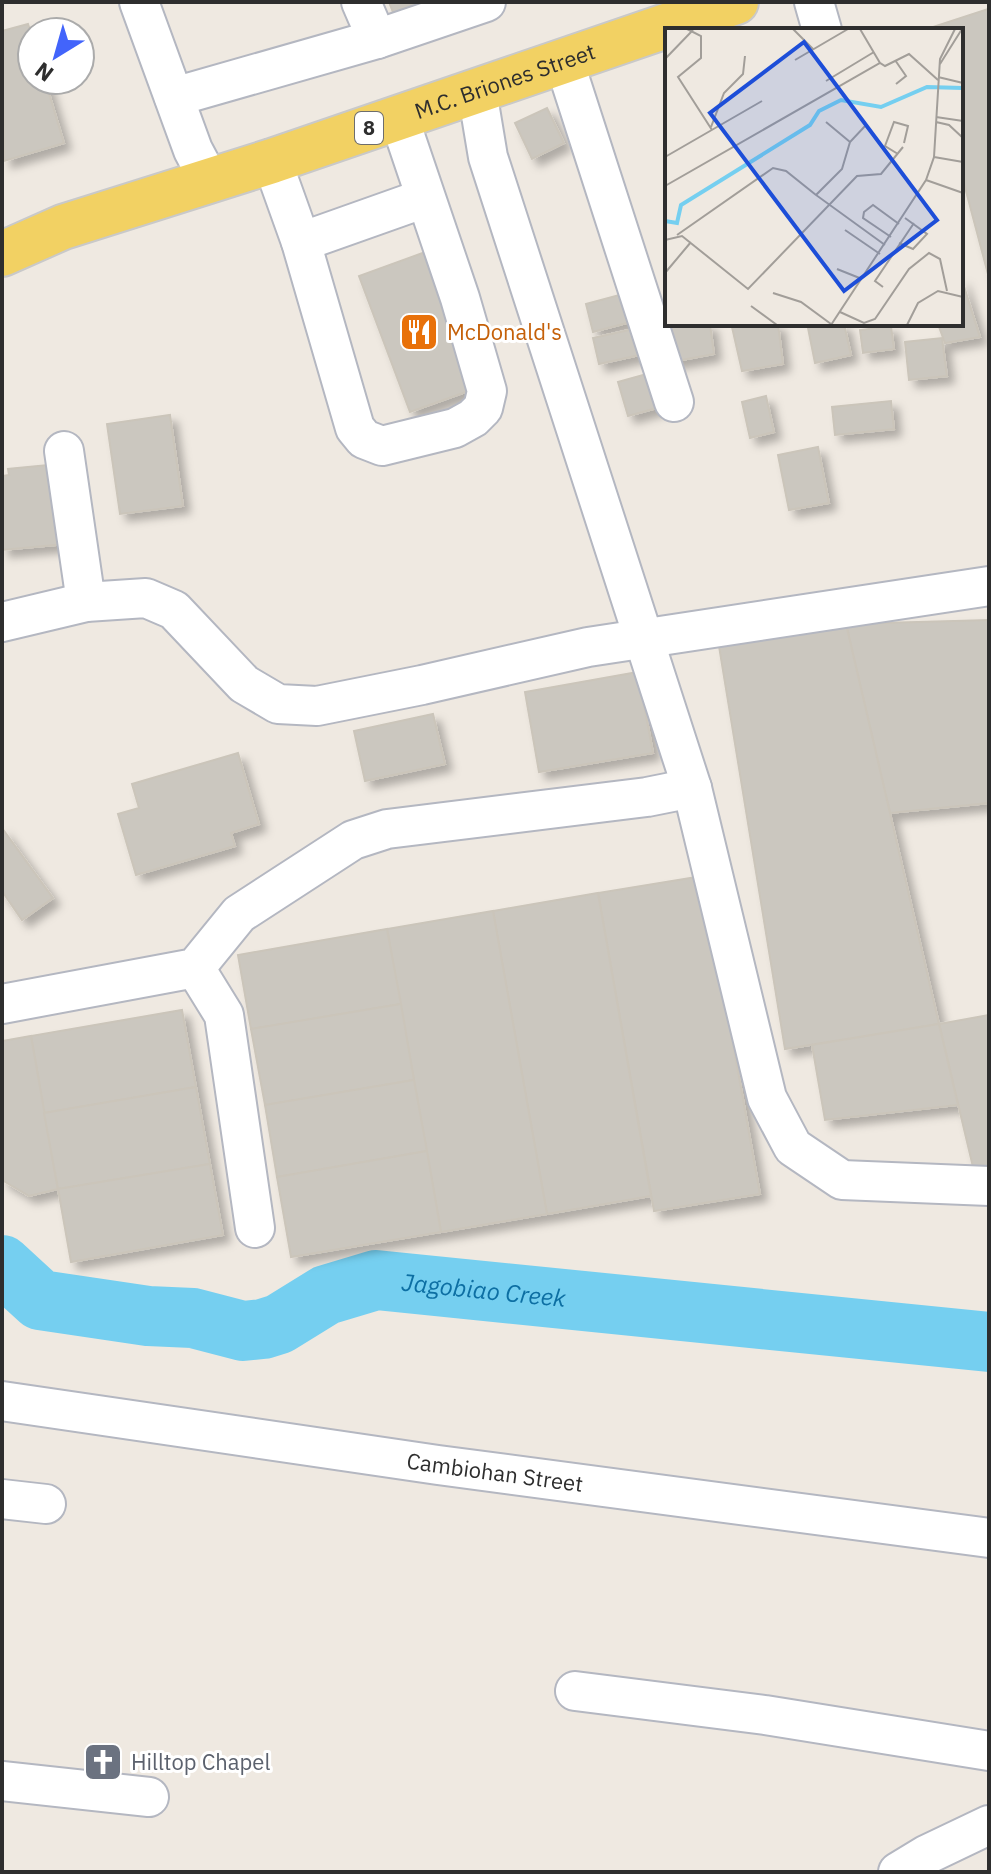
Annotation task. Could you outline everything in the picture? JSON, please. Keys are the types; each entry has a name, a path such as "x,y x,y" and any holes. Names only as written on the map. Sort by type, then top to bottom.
{"main road":[{"name":"M.C. Briones Street","path":"2,254 63,227 272,161 736,2"}],"street":[{"path":"139,2 193,150 209,180"},
{"path":"361,2 377,39"},
{"path":"174,97 377,39 486,2"},
{"path":"814,2 821,28"},
{"path":"564,61 674,402"},
{"path":"477,91 488,157 692,788 767,1098 793,1147 842,1180 989,1186"},
{"path":"272,161 301,242 355,428 364,439 382,446 455,428 483,408 487,391 460,298 399,118"},
{"path":"301,242 425,198"},
{"path":"64,451 86,602"},
{"path":"2,622 86,602 146,598 174,610 244,684 278,704 317,706 643,637 989,586"},
{"path":"2,1004 195,968 239,914 353,840 387,829 647,797 692,788"},
{"path":"195,968 224,1015 255,1228"},
{"name":"Cambiohan Street","path":"2,1401 438,1465 989,1538"},
{"path":"2,1499 46,1504"},
{"path":"575,1691 765,1715 989,1751"},
{"path":"2,1781 149,1797"},
{"path":"898,1872 989,1825"}],"building":[{"path":"389,2 445,2 396,20"},
{"path":"988,9 989,278 963,180 963,28 930,28"},
{"path":"16,27 16,96 50,96 64,143 4,161 2,31"},
{"path":"547,108 564,143 532,159 515,123"},
{"name":"McDonald's","path":"428,251 480,387 410,412 359,276"},
{"path":"963,283 980,337 945,343 939,326 963,326"},
{"path":"627,293 634,321 593,332 586,304"},
{"path":"665,303 665,326 710,326 714,354 671,362 658,304"},
{"path":"778,326 783,364 742,371 732,327"},
{"path":"844,326 851,355 815,363 808,328"},
{"path":"891,326 894,349 863,353 860,330"},
{"path":"638,328 644,354 599,364 593,338"},
{"path":"942,338 947,376 909,380 905,342"},
{"path":"654,372 664,406 628,416 618,382"},
{"path":"766,396 774,432 750,438 742,402"},
{"path":"891,401 894,429 835,435 832,407"},
{"path":"170,415 183,506 120,514 107,424"},
{"path":"818,447 829,503 789,510 778,455"},
{"path":"58,464 66,544 2,550 2,476 9,475 8,469"},
{"path":"989,620 989,803 890,813 846,624"},
{"path":"846,624 939,1024 785,1049 719,646"},
{"path":"638,672 653,753 539,772 525,692"},
{"path":"433,714 445,764 365,781 354,731"},
{"path":"238,753 259,824 231,833 235,846 136,875 118,814 139,808 132,784"},
{"path":"2,828 53,898 22,920 2,895"},
{"path":"703,876 760,1194 654,1211 598,893"},
{"path":"598,893 651,1196 547,1214 493,911"},
{"path":"493,911 547,1214 441,1232 387,929"},
{"path":"387,929 401,1004 251,1029 238,955"},
{"path":"401,1004 414,1080 265,1105 251,1029"},
{"path":"182,1010 196,1087 44,1113 31,1036"},
{"path":"989,1015 989,1166 973,1167 939,1024"},
{"path":"939,1024 958,1105 825,1120 812,1045"},
{"path":"31,1036 58,1189 29,1196 2,1180 2,1041"},
{"path":"414,1080 427,1151 277,1177 265,1105"},
{"path":"196,1087 210,1164 58,1189 44,1113"},
{"path":"427,1151 441,1232 291,1257 277,1177"},
{"path":"210,1164 223,1235 71,1262 58,1189"}],"waterway":[{"name":"Jagobiao Creek","path":"2,1265 40,1300 148,1316 193,1318 243,1331 279,1324 326,1295 376,1280 989,1342"}],"place":[{"name":"McDonald's","path":"419,332"},
{"name":"Hilltop Chapel","path":"103,1762"}]}
